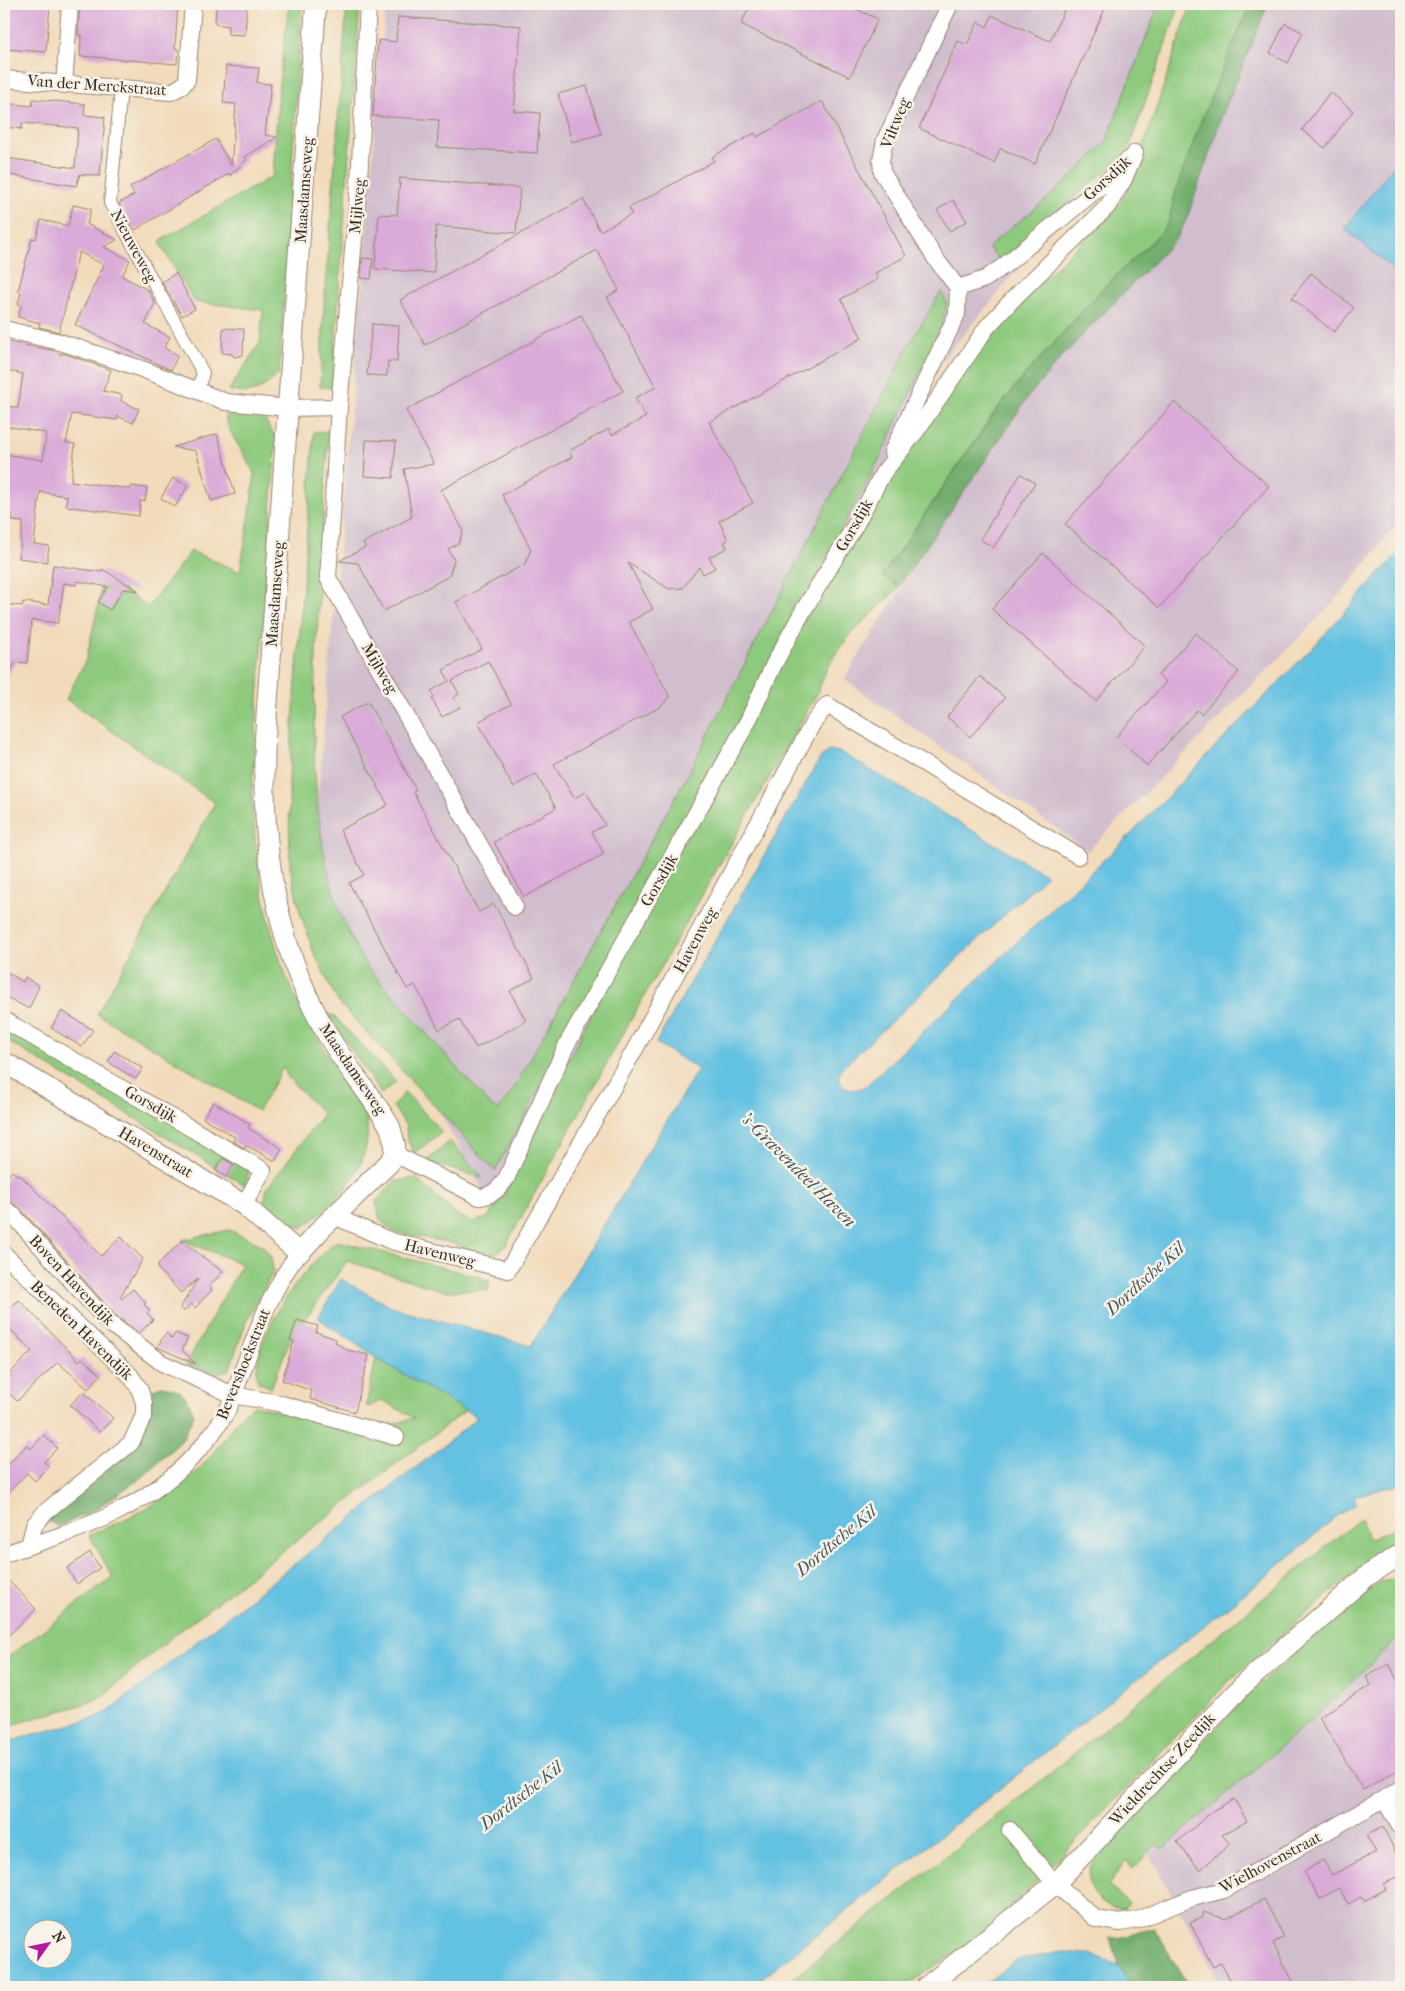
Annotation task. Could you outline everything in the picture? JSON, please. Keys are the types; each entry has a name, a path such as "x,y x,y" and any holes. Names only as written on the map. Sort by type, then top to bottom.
{"street":[{"path":"64,84 70,4"},
{"name":"Van der Merckstraat","path":"4,79 172,92 187,80 193,4"},
{"name":"Maasdamseweg","path":"316,4 265,738 263,797 269,860 278,909 296,971 326,1033 390,1127 394,1138 395,1154"},
{"name":"Mijlweg","path":"368,4 359,183 339,407 328,578 515,907"},
{"name":"Viltweg","path":"950,4 885,140 881,161 882,172 935,258 958,288"},
{"name":"Nieuweweg","path":"121,89 110,202 203,372 198,392"},
{"name":"Gorsdijk","path":"395,1154 479,1197 493,1193 503,1184 567,1044 748,721 774,664 803,611 856,524 883,473 956,314 958,288 985,279 1005,265 1107,181 1135,153 1124,179 1107,207 987,327 917,430 883,473"},
{"path":"4,329 60,342 142,369 198,392 231,403 289,408 339,407"},
{"name":"Havenweg","path":"334,1216 391,1241 508,1270 640,1040 813,723 827,705 1078,856"},
{"name":"Gorsdijk","path":"4,1020 263,1170 244,1204"},
{"name":"Havenstraat","path":"4,1062 244,1204 299,1254"},
{"name":"Bevershoekstraat","path":"4,1554 96,1522 124,1510 166,1483 186,1465 212,1435 234,1395 272,1294 285,1272 334,1216 382,1171 395,1154"},
{"name":"Boven Havendijk","path":"4,1208 108,1322 162,1363 234,1395 278,1403 396,1437"},
{"name":"Beneden Havendijk","path":"4,1254 130,1375 139,1388 144,1403 141,1424 131,1443 45,1512 34,1525 30,1546"},
{"name":"Wieldrechtse Zeedijk","path":"926,1987 1055,1884 1244,1684 1367,1576 1401,1554"},
{"name":"Wielhovenstraat","path":"1010,1830 1055,1884 1096,1919 1120,1923 1136,1920 1192,1898 1224,1890 1401,1789"},
{"path":"1384,1799 1401,1828"}],"shaded area":[{"path":"386,4 1166,4 1123,141 942,361 506,1233 311,877"},
{"path":"1256,4 1401,4 1401,519 1337,599 1088,851 844,679 1062,334"},
{"path":"1401,1627 1401,1966 1398,1968 1401,1974 1401,1987 1222,1987 1148,1852"}],"green space":[{"path":"289,4 302,4 279,374 262,388 244,393 229,390 260,343 263,310 195,302 160,244 161,240 273,176 279,84"},
{"path":"347,4 360,4 332,388 320,387 324,307"},
{"path":"1159,4 1180,4 1127,153 1000,261 989,248 1088,161 1106,142"},
{"path":"1191,4 1250,4 1203,117 1176,190 1169,221 1162,232 1107,284 996,410 882,576 899,587 857,628 832,659 817,694 638,1007 506,1245 496,1254 483,1254 452,1243 394,1232 380,1220 376,1201 395,1181 416,1178 454,1213 472,1222 487,1218 505,1195 537,1122 603,992 874,490 998,325 1120,203 1130,186"},
{"path":"1250,4 1268,4 1222,116 1187,218 1177,238 1065,353 1028,397 899,587 882,576 996,411 1025,375 1107,284 1162,232 1169,221 1176,190 1203,116"},
{"path":"941,291 947,303 941,327 881,456 495,1171 338,1002 313,951 300,912 290,867 289,779 314,432 329,431 316,660 314,752 322,844 332,888 347,930 368,968 492,1107 499,1110 516,1085 688,774 909,345"},
{"path":"225,408 263,417 276,438 252,790 256,846 265,905 281,962 292,989 322,1045 361,1103 365,1113 367,1131 366,1148 360,1165 351,1180 328,1207 301,1228 275,1215 264,1203 267,1188 323,1114 289,1079 283,1067 258,1111 97,1014 215,803 66,699 86,660 99,602 102,575 148,607 191,551 240,572 254,474 231,433 225,417"},
{"path":"327,1013 335,1017 396,1082 381,1094"},
{"path":"4,1018 249,1170 245,1185 4,1039"},
{"path":"405,1092 442,1132 414,1153 407,1139 406,1126 393,1106"},
{"path":"450,1141 483,1178 426,1162"},
{"path":"229,1230 262,1245 271,1257 273,1272 246,1322 229,1370 217,1373 186,1364 242,1264 182,1240"},
{"path":"337,1241 480,1277 478,1277 489,1281 489,1290 444,1291 347,1261 291,1338 271,1388 258,1382 257,1365 270,1326 295,1285 324,1252"},
{"path":"376,1358 466,1410 168,1640 101,1697 85,1704 4,1727 4,1660 113,1577 89,1535 143,1510 181,1486 192,1477 241,1417 255,1405 347,1430 394,1424 414,1418 382,1400 369,1407 366,1406"},
{"path":"161,1386 179,1391 189,1402 194,1415 182,1440 144,1476 94,1510 59,1527 48,1521 55,1508 129,1449 147,1392"},
{"path":"1361,1518 1368,1540 1401,1525 1401,1543 1376,1557 1338,1586 1229,1681 1047,1871 974,1940 904,1987 782,1987 1053,1771"},
{"path":"1401,1575 1401,1635 1315,1717 1163,1849 1157,1844 1133,1869 1126,1860 1108,1886 1129,1903 1124,1909 1109,1906 1097,1897 1090,1885 1089,1877 1090,1869 1097,1856 1202,1743 1242,1701 1310,1640 1380,1582 1391,1580"},
{"path":"1154,1928 1189,1987 1131,1987 1118,1965 1110,1938 1119,1938"}],"water":[{"path":"1401,157 1401,275 1344,229"},
{"path":"1401,550 1401,1484 1354,1496 1356,1504 1336,1517 1268,1575 751,1987 4,1987 4,1743 95,1718 108,1712 457,1435 477,1417 376,1358 318,1318 341,1279 391,1307 531,1346 698,1069 656,1043 821,757 830,751 840,752 1047,875 842,1068 839,1080 845,1088 856,1090 868,1084 1130,835 1315,645"},
{"path":"1064,1952 1092,1955 1118,1965 1131,1987 981,1987 1016,1960"}],"building":[{"path":"4,4 50,4 46,52 4,49"},
{"path":"80,4 178,4 175,49 178,49 177,64 80,56 81,35 78,35"},
{"path":"216,4 247,4 245,35 228,34 228,26 215,24"},
{"path":"751,4 845,4 878,19 850,77 741,24"},
{"path":"1067,4 1107,4 1035,164 1002,149 1000,149 994,163 919,128 958,41 967,45 978,22 987,27 992,15 1050,41"},
{"path":"398,17 521,26 514,111 540,113 537,153 437,147 439,120 373,116 378,40 396,42"},
{"path":"1285,23 1303,33 1288,63 1270,53"},
{"path":"226,66 259,68 257,83 271,84 265,135 277,137 245,157 247,159 230,176 230,173 135,230 119,203 134,195 130,187 216,139 231,166 236,104 223,103"},
{"path":"587,86 601,134 572,142 558,94"},
{"path":"1330,92 1353,111 1325,148 1302,130"},
{"path":"33,99 85,104 84,115 105,117 100,176 80,174 76,186 4,174 6,158 75,168 78,128 22,123 22,129 4,127 4,103 32,106"},
{"path":"822,101 906,256 875,273 878,279 841,299 862,338 709,422 753,503 719,521 728,540 724,542 727,548 709,557 715,568 703,574 699,567 683,588 669,589 628,563 653,609 629,622 670,697 660,707 554,764 574,798 586,792 605,825 592,832 604,854 524,897 494,842 556,808 536,774 513,787 478,722 511,704 488,661 452,681 459,694 453,698 460,707 442,717 432,699 434,698 431,691 449,681 443,670 482,649 456,602 525,564 531,549 502,495 572,457 569,451 609,429 612,435 646,417 635,398 656,387 607,297 619,290 597,250 425,345 400,300 583,199 600,231 632,214 629,208 714,161 712,157 755,133 757,137"},
{"path":"400,178 520,188 516,233 436,226 434,273 375,269 379,214 397,215"},
{"path":"953,200 967,221 950,231 937,210"},
{"path":"73,205 91,209 87,224 117,240 104,247 130,260 122,276 148,290 155,303 145,324 170,337 164,348 178,355 171,370 75,325 104,265 79,252 59,332 39,327 40,323 18,317 21,305 18,304 21,292 18,291 32,238 36,239 41,220 68,226"},
{"path":"362,258 373,259 371,279 361,278"},
{"path":"176,273 195,309 182,316 162,282"},
{"path":"1311,273 1354,308 1334,332 1292,298"},
{"path":"581,315 623,391 441,490 463,530 459,543 448,549 454,560 449,576 384,611 358,563 339,561 366,547 363,543 412,517 404,469 434,464 406,410"},
{"path":"372,324 399,326 397,362 388,361 387,376 367,375"},
{"path":"223,328 244,329 243,355 234,357 232,354 222,353"},
{"path":"4,341 56,351 61,355 62,353 111,370 103,391 122,395 121,401 139,409 133,423 118,416 117,420 72,414 66,443 75,444 71,481 131,489 131,486 147,488 145,501 140,501 139,516 66,506 67,496 40,492 34,544 49,546 47,562 19,558 23,522 13,521 12,514 4,513 4,454 43,460 46,433 5,426 8,406 18,408 23,374 4,370"},
{"path":"1174,402 1269,486 1159,608 1065,524"},
{"path":"217,434 235,494 211,501 196,451 173,447"},
{"path":"366,440 396,441 393,478 364,476"},
{"path":"1021,474 1035,483 993,548 980,539"},
{"path":"173,478 188,486 175,507 161,498"},
{"path":"1043,553 1145,646 1096,701 992,609"},
{"path":"53,565 101,572 102,569 139,591 123,589 110,610 98,602 108,587 77,581 76,585 64,583 58,623 32,620 27,663 16,662 4,682 4,604 22,606 23,602 48,605"},
{"path":"1196,633 1239,672 1201,714 1197,710 1147,766 1116,737 1166,682 1158,675"},
{"path":"980,676 1005,698 970,737 947,717"},
{"path":"368,702 416,790 413,792 479,912 494,904 534,978 510,991 526,1021 476,1048 459,1019 439,1030 415,985 407,989 349,883 364,875 340,830 388,805 340,717"},
{"path":"4,970 23,982 25,977 39,986 29,1009 4,996"},
{"path":"62,1011 93,1030 82,1047 51,1028"},
{"path":"114,1051 143,1068 136,1079 108,1062"},
{"path":"213,1102 250,1124 248,1128 282,1149 275,1161 246,1145 244,1148 233,1141 235,1137 203,1118"},
{"path":"223,1158 234,1165 226,1177 215,1170"},
{"path":"12,1171 17,1175 19,1174 101,1256 121,1237 143,1259 120,1297 122,1299 133,1289 146,1303 144,1305 150,1311 147,1313 153,1320 139,1333 115,1315 20,1208 4,1198 4,1182"},
{"path":"182,1241 223,1272 209,1286 212,1290 195,1308 192,1304 184,1311 180,1308 198,1279 181,1293 158,1269 158,1264"},
{"path":"19,1300 79,1361 82,1358 101,1375 88,1389 58,1362 17,1401 4,1388 4,1379 32,1351 4,1323 4,1314"},
{"path":"297,1320 318,1326 316,1332 336,1339 335,1342 347,1350 369,1355 355,1412 310,1399 312,1391 282,1380 294,1341 290,1340"},
{"path":"166,1333 172,1339 175,1333 188,1338 182,1350 196,1364 157,1347"},
{"path":"83,1392 113,1418 100,1432 70,1405"},
{"path":"44,1435 57,1448 44,1462 49,1467 35,1481 27,1473 4,1497 4,1469 27,1445 31,1449"},
{"path":"90,1552 100,1568 77,1584 67,1568"},
{"path":"4,1576 36,1609 4,1640"},
{"path":"1389,1664 1398,1681 1401,1700 1401,1768 1363,1790 1319,1717 1371,1685 1366,1677"},
{"path":"1234,1799 1247,1821 1222,1835 1230,1844 1200,1870 1177,1842 1214,1810"},
{"path":"1383,1827 1401,1863 1401,1875 1384,1884 1386,1889 1364,1901 1361,1897 1348,1904 1339,1888 1320,1899 1304,1872 1323,1860 1332,1875 1376,1852 1366,1835"},
{"path":"1264,1899 1284,1937 1273,1943 1296,1987 1234,1987 1221,1963 1213,1967 1190,1923 1201,1918 1203,1912 1226,1919"}],"water label":[{"name":"'s-Gravendeel Haven","path":"798,1170"},
{"name":"Dordtsche Kil","path":"1145,1279"},
{"name":"Dordtsche Kil","path":"836,1541"},
{"name":"Dordtsche Kil","path":"521,1796"}]}
